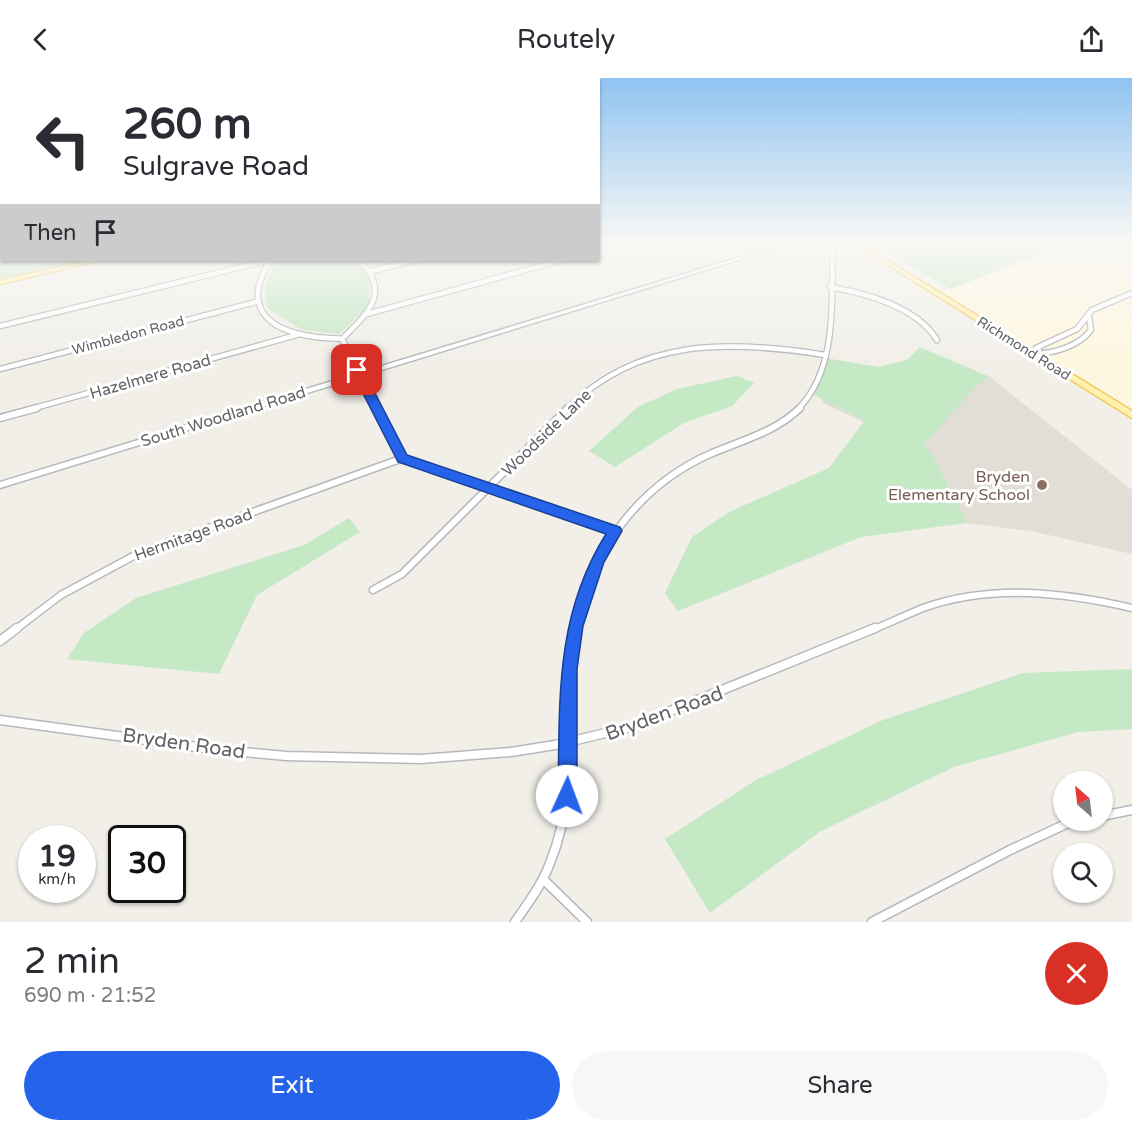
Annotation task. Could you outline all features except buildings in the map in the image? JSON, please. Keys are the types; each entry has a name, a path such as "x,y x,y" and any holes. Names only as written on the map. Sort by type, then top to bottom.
{"main road":[{"name":"Richmond Road","path":"919,282 1132,415"}],"street":[{"path":"0,326 178,282"},
{"path":"257,282 256,302 276,324 300,334 342,339"},
{"path":"342,339 367,314 376,300 375,282"},
{"path":"367,314 481,282"},
{"name":"South Woodland Road","path":"0,485 660,282"},
{"path":"514,922 543,879 561,828 567,796 569,669 575,626 598,560 615,531 645,498 676,473 710,454 767,430 800,407 818,384 824,369 830,282"},
{"path":"830,287 865,292 890,302 932,331 937,340"},
{"path":"1089,316 1091,330 1084,338 1047,355 1034,354 1036,348 1077,329 1092,310 1132,293"},
{"name":"Wimbledon Road","path":"0,369 256,302"},
{"name":"Hazelmere Road","path":"0,418 300,334"},
{"path":"342,339 403,458 615,531"},
{"name":"Woodside Lane","path":"373,590 402,574 585,391 616,370 668,351 724,345 789,348 825,355"},
{"name":"Hermitage Road","path":"0,641 61,595 139,553 403,458"},
{"name":"Bryden Road","path":"0,720 74,727 240,752 302,757 417,758 500,752 569,742 629,728 666,715 924,608 952,600 988,593 1067,594 1132,608"},
{"path":"1113,814 1132,810"},
{"path":"872,922 1053,830"},
{"path":"543,879 587,922"}],"shaded area":[{"path":"967,282 1132,282 1132,415 937,294"},
{"path":"907,360 976,386 990,377 1132,490 1132,554 1031,531 967,523 932,455 821,402 843,363 879,367"}],"green space":[{"path":"267,282 369,282 370,305 339,334 302,330 267,308 265,295"},
{"path":"939,282 967,282 950,289"},
{"path":"920,347 990,377 976,386 923,445 932,455 967,523 861,537 678,611 665,593 692,537 729,512 829,468 865,420 811,394 825,358 879,367 907,360"},
{"path":"737,376 754,383 732,406 684,423 615,467 589,451 638,407 677,389"},
{"path":"349,518 360,532 257,595 219,674 67,659 84,633 136,598 304,545"},
{"path":"1132,669 1132,729 1078,732 954,767 821,831 710,913 665,839 756,780 883,720 1023,673"}],"place":[{"name":"Bryden Elementary School","path":"1042,485"}],"route":[{"path":"357,370 403,458 615,531 598,560 584,594 575,626 569,669 567,796"}]}
